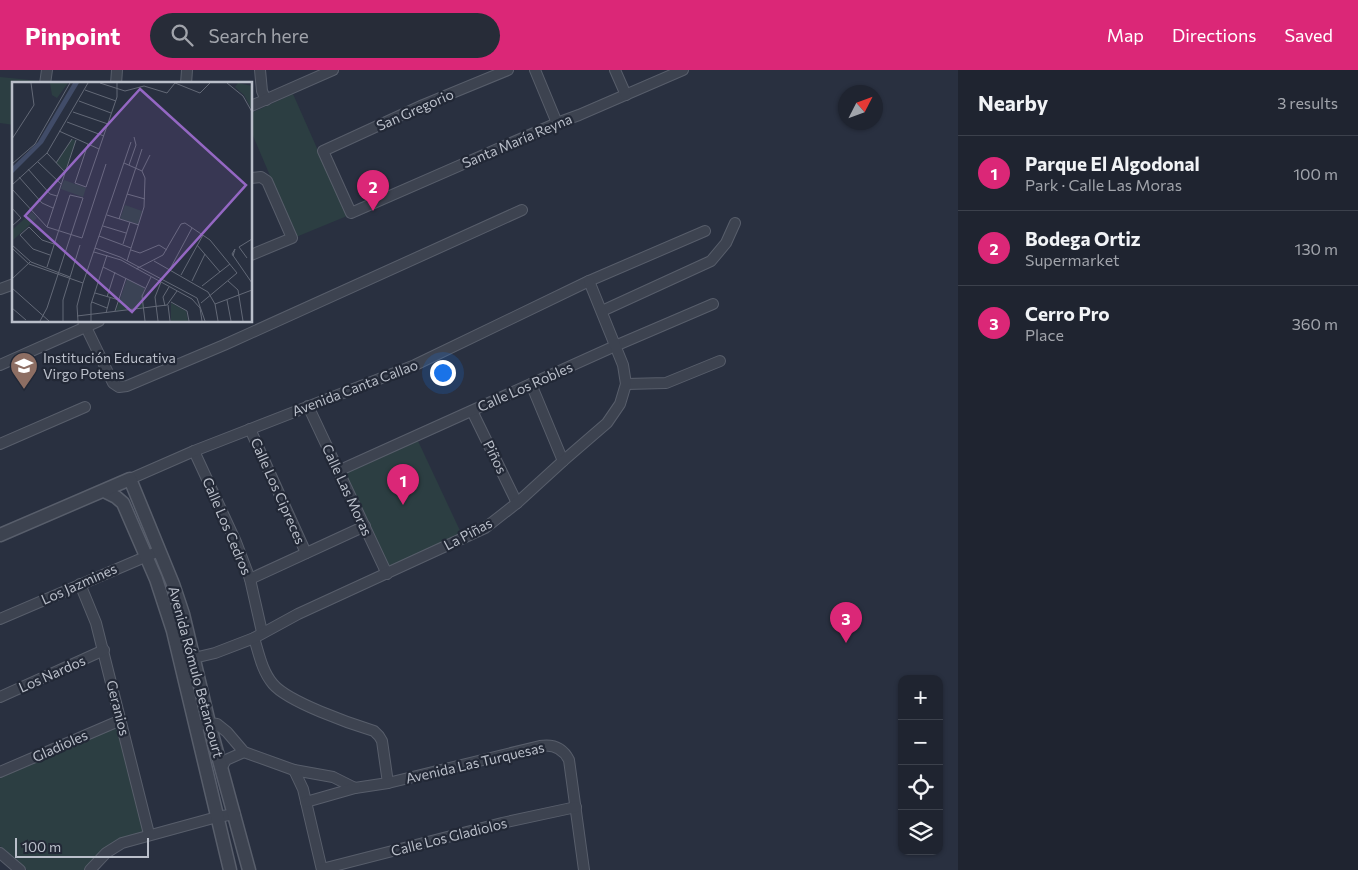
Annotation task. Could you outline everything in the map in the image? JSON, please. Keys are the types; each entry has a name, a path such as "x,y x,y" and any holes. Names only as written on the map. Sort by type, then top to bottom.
{"street":[{"path":"260,70 262,91 266,100"},
{"path":"252,106 333,70"},
{"name":"San Gregorio","path":"351,213 323,151 423,105 508,70"},
{"path":"535,70 557,123"},
{"path":"615,70 626,95"},
{"name":"Santa María Reyna","path":"351,213 683,70"},
{"path":"252,178 264,178 292,238 252,255"},
{"path":"0,365 84,324 113,383 119,387 127,386 522,210"},
{"path":"602,311 711,262 726,242 735,223"},
{"name":"Avenida Canta Callao","path":"0,535 194,451 415,365 589,281 705,231"},
{"path":"589,281 623,364 626,384 666,383 720,362"},
{"path":"0,290 12,285"},
{"name":"Calle Los Robles","path":"338,471 615,346 713,304"},
{"path":"531,384 563,461"},
{"name":"La Piñas","path":"194,658 215,653 258,635 485,528 517,503 607,424 620,404 626,384"},
{"name":"Calle Las Moras","path":"308,406 387,574"},
{"path":"0,444 85,407"},
{"name":"Piños","path":"472,411 517,503"},
{"name":"Calle Los Cipreces","path":"250,429 306,553"},
{"name":"Calle Los Cedros","path":"194,451 236,542 250,579 262,664 274,686 286,695 330,716 374,731 382,741 388,783"},
{"name":"Avenida Rómulo Betancourt","path":"130,479 180,607 249,870"},
{"name":"Avenida Rómulo Betancourt","path":"104,491 123,503 156,579 173,631 230,870"},
{"path":"250,579 365,526"},
{"name":"Los Jazmines","path":"0,620 146,555 159,551"},
{"name":"Geranios","path":"80,584 96,623 104,650 149,834"},
{"name":"Los Nardos","path":"0,697 104,650"},
{"name":"Gladioles","path":"0,772 121,720"},
{"path":"196,726 209,723 217,724 227,732 244,752 294,770 333,777 354,788"},
{"name":"Avenida Las Turquesas","path":"306,802 354,788 388,783 547,745 554,746 561,750 569,760 584,870"},
{"path":"222,767 226,760 244,752"},
{"path":"294,770 300,780 322,869"},
{"name":"Calle Los Gladiolos","path":"322,869 502,823 576,807"},
{"path":"90,870 106,853 122,843 149,834 235,814"},
{"path":"0,853 20,870"}],"shaded area":[{"path":"0,77 40,81 12,82 12,125 0,123"},
{"path":"293,94 347,216 296,237 252,133 252,113"},
{"path":"418,441 462,535 389,569 345,474"},
{"path":"118,725 144,831 117,841 99,855 85,870 27,870 0,846 0,776"}],"place":[{"name":"Bodega Ortiz","path":"373,211"},
{"name":"Institución Educativa Virgo Potens","path":"24,390"},
{"name":"Parque El Algodonal","path":"403,505"},
{"name":"Cerro Pro","path":"846,643"}]}
